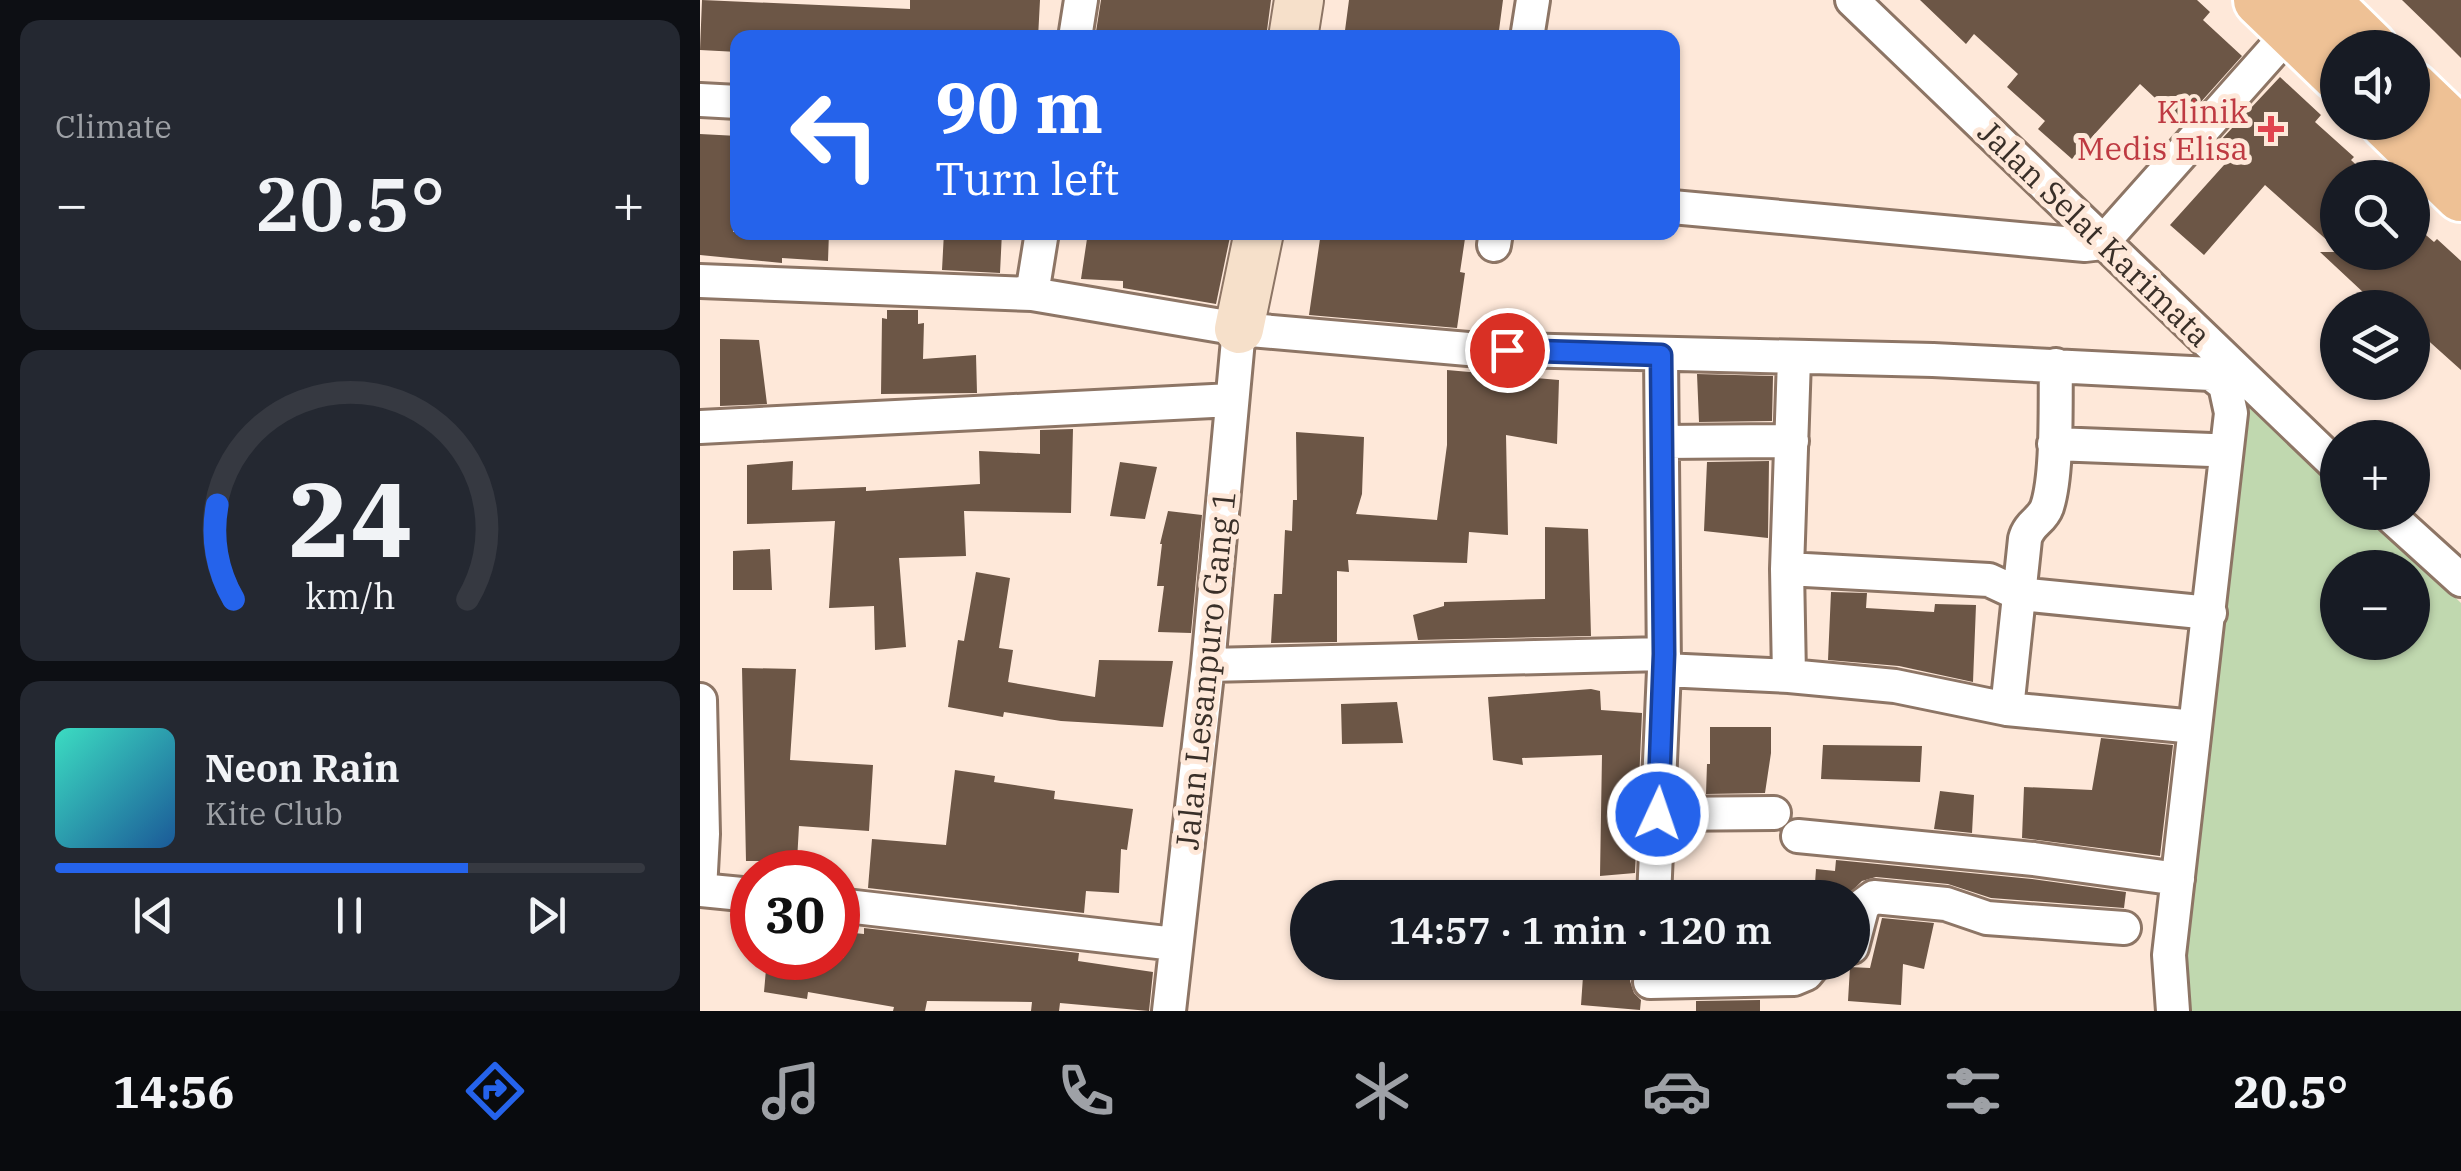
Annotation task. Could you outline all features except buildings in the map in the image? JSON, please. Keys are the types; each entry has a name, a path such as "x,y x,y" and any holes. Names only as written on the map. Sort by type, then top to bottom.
{"main road":[{"path":"2298,8 2338,30"},
{"path":"2298,8 2320,45"},
{"path":"2430,105 2461,135"},
{"path":"2404,140 2461,195"}],"street":[{"path":"1077,30 1081,0"},
{"path":"1294,30 1298,0"},
{"path":"1528,30 1533,0"},
{"name":"Jalan Selat Karimata","path":"1852,0 2320,450"},
{"path":"1680,209 2102,244 2298,8"},
{"path":"700,100 730,102"},
{"path":"1032,294 1041,240"},
{"path":"1239,329 1256,240"},
{"path":"700,281 1032,294 1239,329 1468,349 2205,372 2224,385 2230,413 2169,954 2173,1011"},
{"name":"Jalan Lesanpuro Gang 1","path":"1170,1011 1239,329"},
{"path":"1655,880 1664,662 1661,355"},
{"path":"1788,676 1794,359"},
{"path":"2007,709 2028,528 2042,516 2048,504 2056,365"},
{"path":"700,426 1232,400"},
{"path":"1663,442 1792,441"},
{"path":"2054,444 2211,450"},
{"path":"2406,530 2461,580"},
{"path":"1788,569 1989,580 2019,594 2210,613"},
{"path":"1208,665 1664,662 1896,686 2007,709 2195,728"},
{"path":"700,700 700,891 730,893"},
{"path":"1658,814 1774,813"},
{"path":"1798,836 2034,859 2178,878"},
{"path":"1870,900 1874,897 1946,904 1987,918 2124,928"},
{"path":"860,908 1175,944"},
{"path":"1650,985 1770,980"}],"green space":[{"path":"2235,382 2320,465 2320,530 2386,530 2406,550 2320,550 2320,660 2430,660 2430,573 2461,603 2461,1011 2182,1011 2176,970"}],"place":[{"name":"Klinik Medis Elisa","path":"2271,129"}],"route":[{"path":"1507,350 1661,355 1665,562 1658,814"}]}
